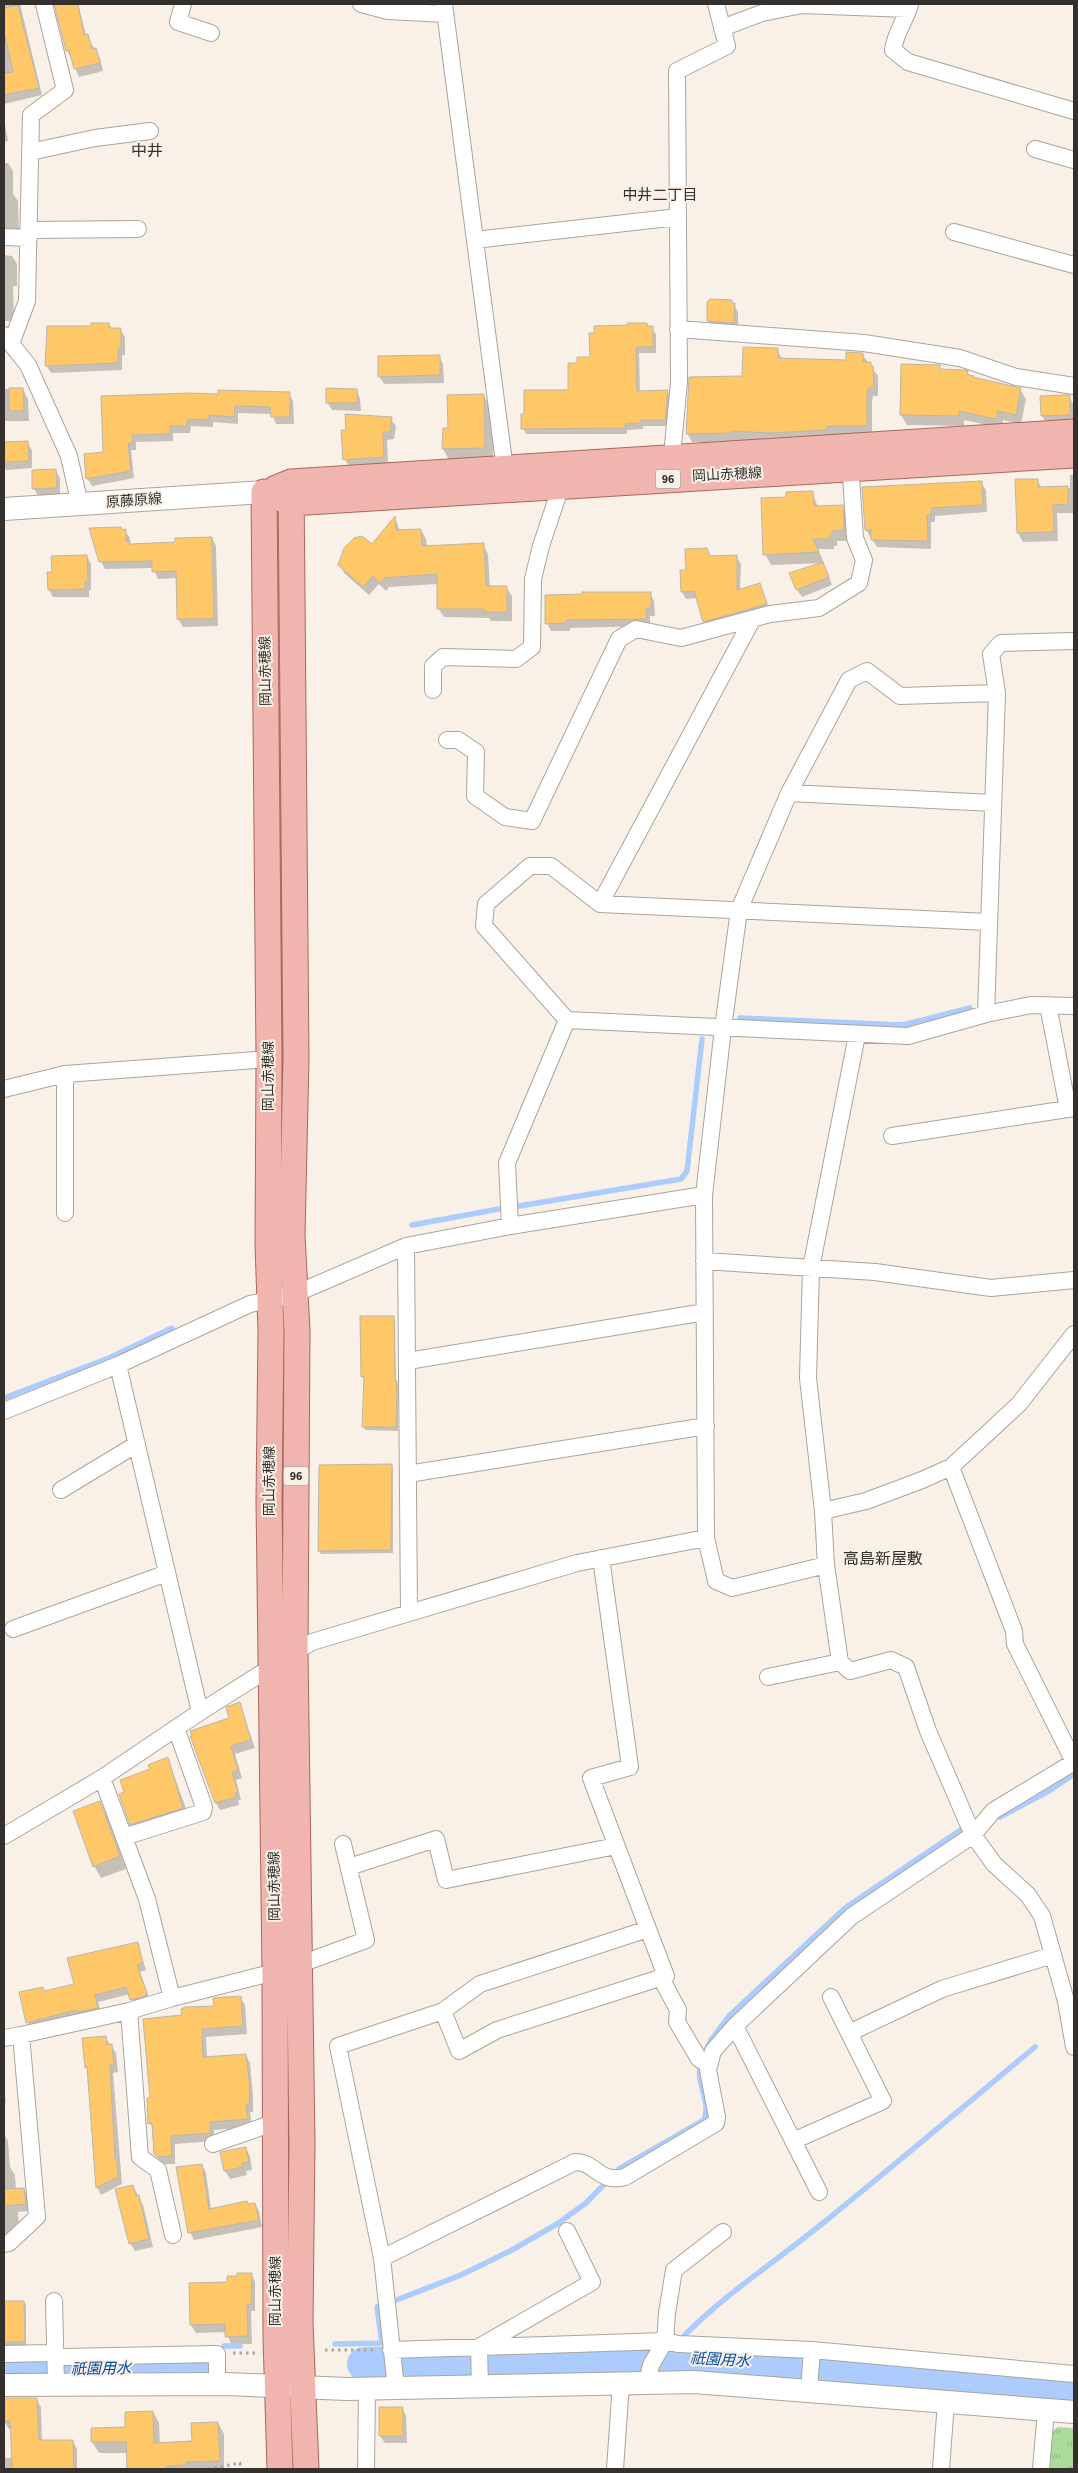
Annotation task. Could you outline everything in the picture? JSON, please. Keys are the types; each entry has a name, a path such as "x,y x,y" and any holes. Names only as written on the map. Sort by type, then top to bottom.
{"main road":[{"name":"岡山赤穂線","path":"306,2469 300,2322 302,2143 287,1968 273,1666 269,1500 269,1059 264,492 291,492 850,457 1074,432"},
{"name":"岡山赤穂線","path":"850,457 1074,455"},
{"name":"岡山赤穂線","path":"506,479 561,486 671,469"},
{"name":"岡山赤穂線","path":"280,2469 276,2122 287,1968 295,1652 298,1331 292,1235 296,1049 291,492"}],"street":[{"path":"44,4 65,90 31,115 27,301 7,340 28,365 69,456 80,505"},
{"path":"183,4 178,22 211,33"},
{"path":"361,4 388,11 444,9 506,479"},
{"path":"671,469 679,382 677,71 727,46 716,4"},
{"path":"722,28 762,13 802,5 909,6 894,38 892,50 908,62 1074,111"},
{"path":"30,152 95,138 150,132"},
{"path":"1035,149 1074,160"},
{"path":"475,240 678,217"},
{"path":"4,237 29,234 138,229"},
{"path":"954,232 1074,265"},
{"path":"678,329 864,343 960,358 1016,377 1074,386"},
{"path":"447,740 458,740 476,752 475,796 504,817 532,821 618,639 636,629 681,638 770,614 819,608 859,583 864,560 855,538 850,457"},
{"path":"433,690 433,666 443,657 516,659 532,647 533,580 541,546 561,486"},
{"name":"原藤原線","path":"4,509 264,492"},
{"path":"600,904 752,620"},
{"path":"986,1014 997,694 991,654 1001,643 1074,641"},
{"path":"826,1565 732,1588 716,1581 706,1538 704,1195 723,1028 740,910 789,793 850,680 868,671 900,696 997,694"},
{"path":"789,793 993,803"},
{"path":"988,922 600,904 551,866 530,866 486,904 484,926 567,1020 908,1036 986,1014 1031,1005 1074,1006"},
{"path":"892,1136 1071,1108 1048,1005"},
{"path":"510,1226 507,1163 567,1020"},
{"path":"857,1035 811,1268 808,1378 823,1511 826,1565 840,1662 850,1671 891,1660 906,1667 928,1731 973,1835 994,1864 1033,1902 1042,1916 1072,2021 1074,2047"},
{"path":"4,1089 65,1074 269,1059"},
{"path":"65,1074 65,1213"},
{"path":"4,1411 118,1365 250,1304 295,1294 406,1246 510,1226 704,1195"},
{"path":"406,1246 409,1613"},
{"path":"704,1261 876,1272 991,1288 1074,1280"},
{"path":"408,1361 705,1312"},
{"path":"823,1511 866,1500 922,1480 951,1466 1019,1404 1074,1334"},
{"path":"118,1365 200,1712"},
{"path":"408,1474 706,1426"},
{"path":"61,1490 137,1444"},
{"path":"704,2062 735,2026 852,1916 973,1835 993,1811 1074,1762 1015,1644 1014,1631 951,1466"},
{"path":"295,1652 312,1642 601,1558 706,1538"},
{"path":"443,2011 459,2051 496,2030 666,1976 591,1778 630,1767 601,1558"},
{"path":"12,1629 167,1573"},
{"path":"768,1677 840,1662"},
{"path":"4,1836 102,1778 200,1712 273,1666"},
{"path":"124,1837 203,1812 204,1806 176,1728"},
{"path":"102,1778 147,1899 172,1998"},
{"path":"349,1867 436,1839 446,1880 616,1846"},
{"path":"4,2038 129,2011 287,1968 366,1940 343,1844"},
{"path":"395,2381 382,2258 338,2046 443,2011 480,1984 648,1929"},
{"path":"849,2033 942,1989 1053,1955"},
{"path":"382,2258 575,2162 587,2164 609,2178 625,2177 716,2123 717,2117 704,2062 677,2022 678,2010 661,1978"},
{"path":"793,2140 883,2101 831,1997"},
{"path":"129,2011 140,2157 158,2170 173,2235"},
{"path":"735,2026 819,2192"},
{"path":"4,2244 9,2243 37,2217 22,2035"},
{"path":"213,2144 276,2122"},
{"path":"479,2348 592,2282 567,2231"},
{"path":"649,2374 669,2343 666,2313 674,2270 723,2232"},
{"path":"54,2301 56,2369"},
{"path":"392,2353 479,2348 669,2343 811,2367 946,2402 1074,2412"},
{"path":"479,2348 480,2376"},
{"path":"4,2354 49,2353 56,2369"},
{"path":"4,2385 56,2369 217,2354 217,2384"},
{"path":"56,2369 217,2384 367,2389 395,2381 480,2376 621,2383 649,2374 724,2383 811,2367 1074,2374"},
{"path":"615,2469 621,2383"},
{"path":"366,2469 367,2389"},
{"path":"941,2469 946,2402"},
{"path":"1041,2469 1046,2410"}],"path":[{"path":"325,2350 392,2353"},
{"path":"217,2354 256,2353"},
{"path":"208,2469 240,2463 240,2469"}],"green space":[{"path":"1058,2427 1074,2428 1074,2469 1045,2469 1048,2435"}],"building":[{"path":"54,4 78,4 84,35 88,34 92,49 96,48 100,63 74,69 69,50 66,51"},
{"path":"18,5 39,88 4,95 4,73 13,72 4,32 4,8"},
{"path":"710,299 732,300 732,303 735,303 734,323 707,321 707,302"},
{"path":"91,323 109,323 109,328 121,328 121,348 118,348 118,363 45,366 47,326 91,326"},
{"path":"627,323 647,323 647,326 653,326 653,347 636,347 637,391 668,390 665,420 641,420 641,423 625,424 625,428 521,429 521,414 524,414 524,390 568,390 568,363 577,363 577,357 590,357 589,333 594,333 594,326 628,325"},
{"path":"743,347 778,348 778,358 846,360 846,352 863,353 863,362 871,362 871,366 873,366 874,387 869,388 867,393 867,426 827,426 827,430 770,433 732,431 732,433 686,434 689,377 742,376"},
{"path":"440,355 440,375 378,377 378,356"},
{"path":"901,364 940,365 940,369 965,370 968,371 967,375 973,377 1021,388 1016,415 998,411 996,419 959,411 959,416 900,415"},
{"path":"9,388 23,388 24,411 9,411"},
{"path":"326,388 357,389 357,403 326,403"},
{"path":"218,390 290,392 290,417 271,417 270,407 235,406 234,417 209,415 209,420 187,419 187,426 170,426 170,434 132,435 133,443 128,443 131,471 86,479 84,454 103,452 101,396 218,394"},
{"path":"484,394 485,448 442,449 443,428 448,428 447,395"},
{"path":"1070,395 1070,415 1041,416 1040,396"},
{"path":"345,414 392,417 390,432 383,432 384,457 343,460 341,430 346,430"},
{"path":"28,441 29,461 4,462 4,442"},
{"path":"56,469 57,488 32,489 32,470"},
{"path":"1015,479 1038,479 1038,487 1068,486 1068,504 1053,505 1054,532 1017,533"},
{"path":"982,481 983,505 931,508 931,515 927,515 928,541 871,540 871,530 865,530 862,487"},
{"path":"813,491 814,506 843,505 844,530 832,531 832,536 829,536 829,539 813,539 819,552 763,555 761,498 786,497 786,492"},
{"path":"395,516 396,530 421,529 422,546 484,543 486,586 507,586 507,612 484,612 484,609 437,609 437,574 384,578 380,583 373,576 363,587 338,565 344,548 354,538 362,536 372,544"},
{"path":"121,527 122,530 126,529 126,542 130,542 130,544 175,542 175,538 212,537 214,619 177,619 176,571 152,572 152,561 99,562 89,528"},
{"path":"707,548 710,556 737,555 737,590 760,583 767,604 703,622 694,591 681,592 680,570 686,570 685,549"},
{"path":"87,555 88,582 85,582 85,589 48,590 47,572 52,572 51,556"},
{"path":"823,562 829,577 796,590 789,573"},
{"path":"582,592 651,592 651,608 646,608 647,619 566,620 566,623 545,624 545,595 582,594"},
{"path":"360,1316 394,1316 395,1381 397,1381 396,1427 362,1427 364,1376 361,1377"},
{"path":"392,1464 391,1550 318,1551 319,1465"},
{"path":"240,1702 251,1740 231,1746 238,1770 232,1772 238,1792 235,1793 236,1797 215,1803 190,1736 192,1736 190,1731 229,1718 226,1707"},
{"path":"168,1757 183,1808 130,1825 119,1794 124,1792 120,1780 150,1769 148,1765"},
{"path":"100,1801 120,1856 93,1867 73,1811"},
{"path":"138,1942 143,1963 137,1965 147,1993 145,1996 130,2000 126,1987 95,1995 98,2008 77,2012 76,2010 26,2023 19,1992 43,1987 44,1991 74,1984 67,1958"},
{"path":"241,1996 243,2026 202,2029 203,2057 246,2054 250,2087 249,2104 246,2105 248,2119 210,2122 211,2133 171,2136 172,2156 157,2157 154,2154 152,2123 148,2124 147,2098 150,2098 143,2019 182,2015 181,2009 185,2007 214,2006 213,1998"},
{"path":"106,2036 107,2045 112,2044 114,2065 110,2065 115,2160 117,2160 118,2177 96,2188 87,2067 85,2068 82,2038"},
{"path":"246,2147 249,2162 242,2163 243,2167 224,2171 220,2152"},
{"path":"202,2164 209,2209 247,2201 248,2204 255,2203 259,2220 188,2233 176,2167"},
{"path":"133,2185 136,2196 139,2195 149,2239 129,2244 115,2189"},
{"path":"24,2188 26,2204 4,2206 4,2189"},
{"path":"237,2273 252,2273 251,2304 247,2304 248,2336 225,2337 225,2324 190,2325 189,2283 227,2282 227,2276 237,2276"},
{"path":"4,2301 24,2301 25,2342 4,2342"},
{"path":"4,2398 37,2398 39,2440 73,2440 74,2469 12,2469 10,2421 4,2421"},
{"path":"379,2407 403,2407 403,2436 379,2436"},
{"path":"153,2411 154,2443 192,2441 191,2423 218,2422 220,2461 186,2462 186,2465 167,2466 167,2469 127,2469 126,2442 91,2442 91,2428 125,2427 125,2412"}],"waterway":[{"path":"740,1018 903,1025 970,1008"},
{"path":"519,1206 681,1179 687,1171 702,1039"},
{"path":"412,1225 499,1209"},
{"path":"4,1398 109,1358 172,1328"},
{"path":"1000,1817 1049,1791 1074,1774"},
{"path":"707,2048 730,2015 845,1908 962,1829"},
{"path":"665,2357 682,2338 738,2288 818,2227 1035,2047"},
{"path":"394,2301 461,2275 512,2250 557,2224 586,2203 619,2169 704,2120 706,2105 700,2076 702,2061"},
{"path":"335,2344 382,2343 377,2307 379,2306"},
{"path":"224,2346 240,2346"},
{"name":"祇園用水","path":"364,2364 665,2357 816,2365 1074,2386"},
{"name":"祇園用水","path":"4,2370 198,2367"}],"district":[{"name":"中井","path":"147,151"},
{"name":"中井二丁目","path":"660,195"},
{"name":"高島新屋敷","path":"883,1559"}]}
